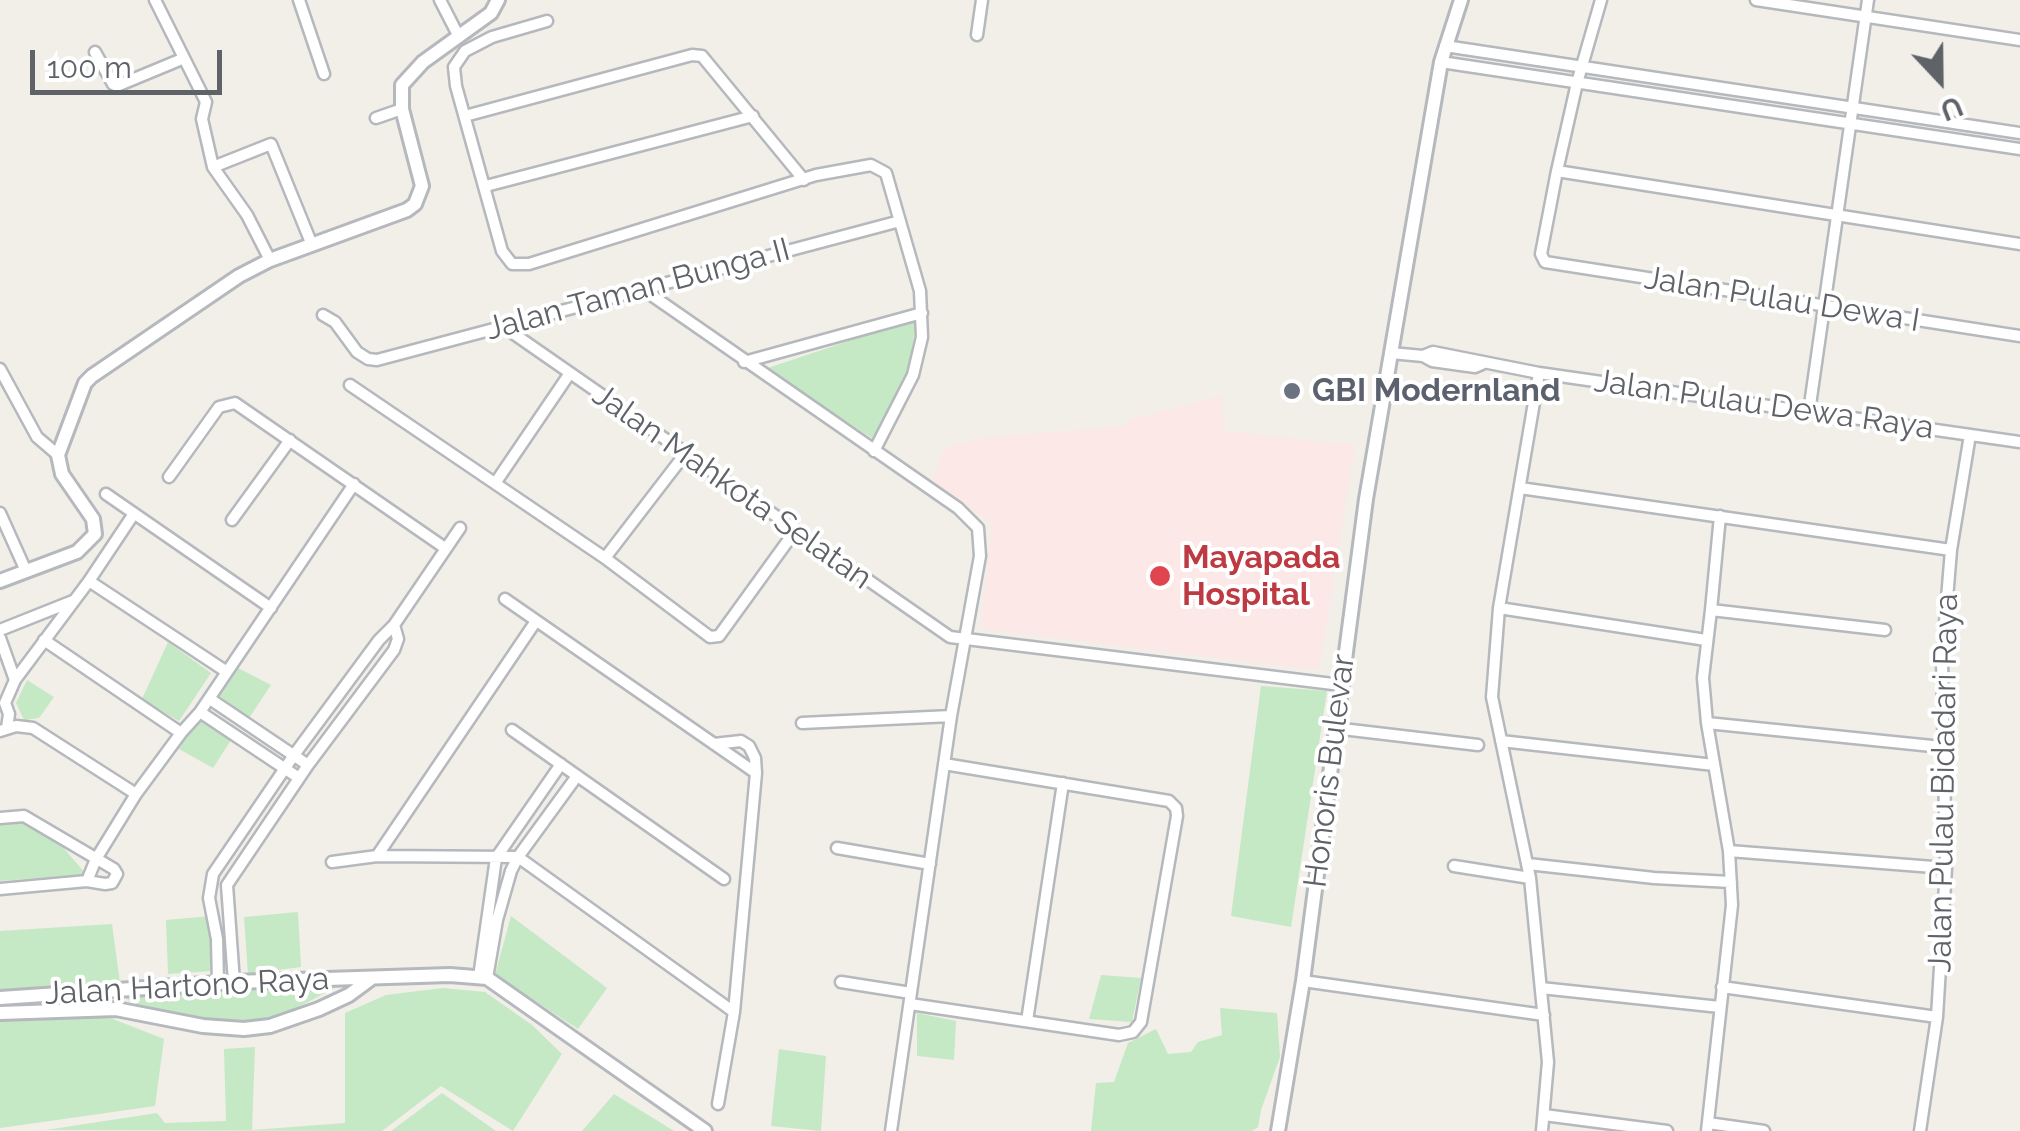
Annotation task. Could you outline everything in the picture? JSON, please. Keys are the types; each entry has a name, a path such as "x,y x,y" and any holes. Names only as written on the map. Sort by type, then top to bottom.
{"street":[{"path":"155,0 206,102 202,119 213,167 247,215 270,260"},
{"path":"300,0 298,4 324,74"},
{"path":"440,0 458,38"},
{"path":"0,581 77,552 95,534 94,519 62,474 58,455 85,383 205,298 270,260 415,204 422,186 402,109 402,85 423,62 491,13 498,0"},
{"path":"976,35 982,0"},
{"name":"Honoris Bulevar","path":"1278,1131 1303,982 1366,499 1441,62 1460,0"},
{"path":"1601,0 1557,171 2020,244"},
{"path":"1756,0 2020,40"},
{"path":"1809,412 1868,0"},
{"path":"547,22 492,37 465,51 454,67 456,86 507,261 519,266 861,166 880,167 886,173 922,313 922,337 913,375 874,451"},
{"path":"1446,46 2020,133"},
{"path":"95,52 113,84 118,86 182,59"},
{"path":"465,116 692,55 702,56 804,180"},
{"path":"1441,62 2020,149"},
{"path":"376,118 402,109"},
{"path":"486,186 753,116"},
{"path":"213,167 272,144 312,245"},
{"name":"Jalan Pulau Dewa I","path":"1557,171 1541,254 1545,262 2020,336"},
{"name":"Jalan Taman Bunga II","path":"322,315 336,322 356,352 376,360 900,220"},
{"path":"644,290 958,508 978,528 980,556 962,640 892,1129"},
{"path":"744,362 922,313"},
{"name":"Jalan Mahkota Selatan","path":"504,327 942,633 962,640 1341,685"},
{"name":"Jalan Pulau Dewa Raya","path":"1391,353 1424,356 1433,352 1539,373 2020,442"},
{"path":"0,369 37,437 58,455"},
{"path":"496,482 570,373"},
{"path":"1539,373 1499,608 1492,697 1530,878 1548,1062 1542,1131"},
{"path":"350,385 606,558 715,638 795,531"},
{"path":"169,477 222,404 235,403 446,548"},
{"name":"Jalan Pulau Bidadari Raya","path":"1920,1131 1937,1016 1946,868 1942,660 1952,550 1970,435"},
{"path":"232,520 290,440"},
{"path":"606,558 685,454"},
{"path":"87,880 136,794 210,698 354,484"},
{"path":"1520,488 1952,550"},
{"path":"106,494 271,608"},
{"path":"0,512 26,571"},
{"path":"133,515 90,581 15,680 5,702 9,714 3,729 33,728 136,794"},
{"path":"1720,516 1703,678 1706,722 1729,851 1732,905 1708,1127 1764,1131"},
{"path":"218,982 210,882 294,755 394,625 460,528"},
{"path":"90,581 227,672"},
{"path":"505,599 756,773"},
{"path":"0,630 74,601"},
{"path":"1499,608 1706,640"},
{"path":"1711,610 1886,630"},
{"path":"377,856 536,621"},
{"path":"234,982 227,885 308,765 394,650 398,639 394,625"},
{"path":"0,638 15,680"},
{"path":"44,640 181,733"},
{"path":"210,698 308,765"},
{"path":"200,712 299,778"},
{"path":"802,723 951,716"},
{"path":"1706,722 1942,746"},
{"path":"1334,728 1478,744"},
{"path":"512,730 724,879"},
{"path":"714,744 741,740 755,758 756,773 734,1012 718,1104"},
{"path":"1501,742 1714,765"},
{"path":"483,977 496,858 561,764"},
{"path":"840,982 1027,1021 1127,1035 1140,1028 1176,808 1169,801 944,764"},
{"path":"483,977 500,907 518,857 577,776"},
{"path":"1027,1021 1063,783"},
{"path":"0,818 24,816 114,869 116,879 104,884 87,880 0,888"},
{"path":"837,848 930,864"},
{"path":"1729,851 1946,868"},
{"path":"332,862 377,856 518,857 734,1012"},
{"path":"1528,864 1732,882"},
{"path":"1454,866 1530,878"},
{"name":"Jalan Hartono Raya","path":"0,1013 116,1009 204,1026 244,1029 270,1026 334,1002 374,977"},
{"path":"483,977 705,1131"},
{"name":"Jalan Hartono Raya","path":"0,998 218,982 483,977"},
{"path":"1303,982 1544,1015"},
{"path":"1722,987 1937,1016"},
{"path":"1541,988 1720,1007"},
{"path":"114,990 116,1009"},
{"path":"1544,1115 1666,1131"}],"shaded area":[{"name":"Mayapada Hospital","path":"1221,396 1225,431 1355,445 1319,670 981,629 992,523 931,483 944,448 981,438 1127,426 1131,419"}],"green space":[{"path":"917,318 906,381 872,438 765,369"},
{"path":"168,642 211,673 179,721 142,699"},
{"path":"238,668 271,685 249,718 218,695"},
{"path":"27,680 54,697 39,718 24,720 16,703"},
{"path":"1261,686 1327,691 1291,927 1231,916"},
{"path":"197,718 233,737 213,768 179,749"},
{"path":"12,819 53,836 86,874 0,881 0,823"},
{"path":"298,912 301,967 248,974 244,917"},
{"path":"211,916 212,971 168,974 166,920"},
{"path":"511,916 607,988 578,1029 495,975"},
{"path":"112,924 120,983 61,999 0,1003 0,931"},
{"path":"1101,975 1141,978 1132,1022 1089,1019"},
{"path":"232,985 336,987 276,1019 214,1026 148,1018 125,997"},
{"path":"443,988 485,992 532,1025 562,1054 513,1131 441,1086 382,1131 46,1130 157,1113 165,1123 226,1121 224,1049 255,1047 252,1130 345,1123 345,1013 386,995"},
{"path":"85,1008 164,1039 155,1106 0,1128 0,1022"},
{"path":"1220,1008 1277,1013 1280,1057 1258,1127 1252,1131 1091,1131 1096,1083 1114,1082 1128,1043 1156,1029 1168,1054 1191,1052 1198,1042 1222,1035"},
{"path":"917,1013 956,1021 954,1060 917,1056"},
{"path":"779,1049 826,1056 821,1131 771,1126"},
{"path":"442,1093 496,1131 391,1131"},
{"path":"614,1094 674,1131 582,1131"}],"place":[{"name":"GBI Modernland","path":"1292,391"},
{"name":"Mayapada Hospital","path":"1160,576"}]}
